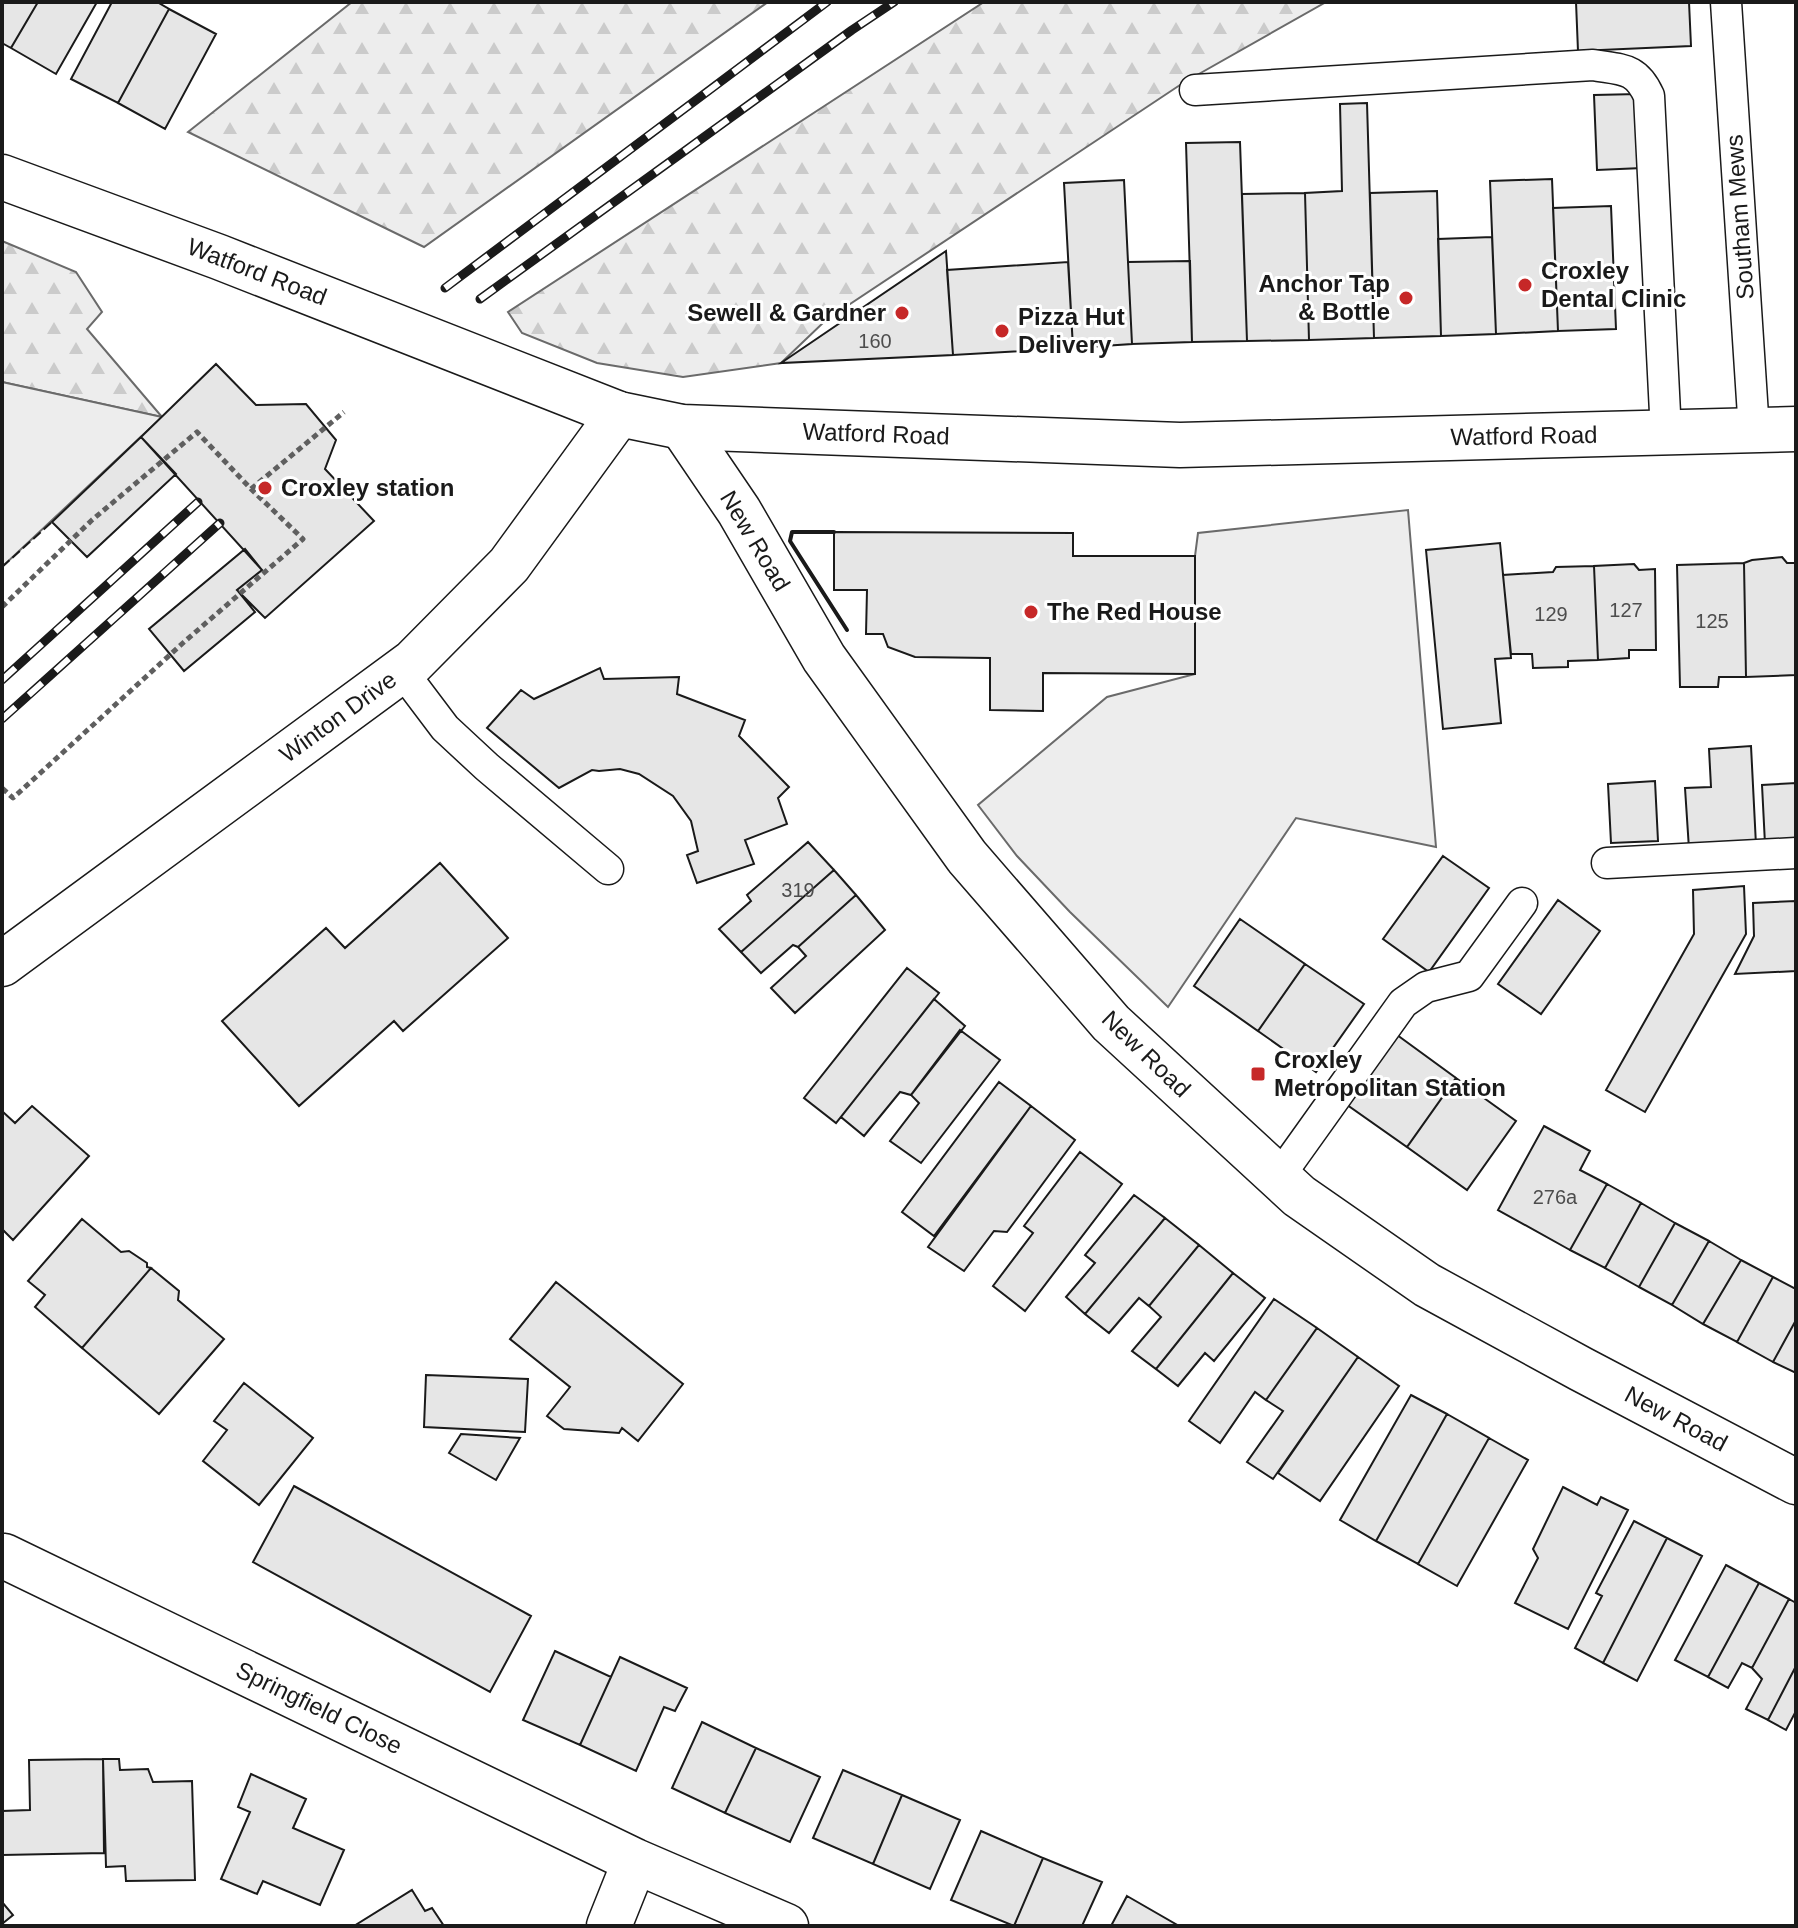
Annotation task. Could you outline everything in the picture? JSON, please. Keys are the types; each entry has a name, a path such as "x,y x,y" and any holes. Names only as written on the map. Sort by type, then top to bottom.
{"street":[{"name":"Watford Road","path":"2,177 219,257 619,414 682,427 1180,445 1775,430"},
{"name":"Winton Drive","path":"2,964 413,662 509,565 619,414"},
{"name":"New Road","path":"682,427 739,511 824,658 967,857 1111,1023 1299,1196 1427,1285 1796,1482"},
{"name":"Springfield Close","path":"3,1554 635,1861 786,1926"},
{"path":"609,1926 635,1861"}],"lane":[{"name":"Southam Mews","path":"1726,2 1775,430"},
{"path":"1195,90 1593,65 1625,70 1642,80 1649,96 1666,433"},
{"path":"402,671 445,728 608,869"},
{"path":"1607,863 1796,853"},
{"path":"1278,1178 1403,1003 1426,987 1469,976 1522,903"}],"path":[{"path":"251,489 344,412"},
{"path":"2,607 92,520 197,432 303,539 184,642 13,798 2,788"}],"green space":[{"path":"352,2 768,2 424,247 188,132"},
{"path":"984,2 1326,2 1183,83 826,320 781,363 683,377 597,363 522,333 508,312"},
{"path":"2,241 76,272 102,312 87,329 162,417 2,382"}],"shaded area":[{"path":"2,382 162,417 2,567"},
{"path":"1408,510 1436,847 1296,818 1168,1007 1017,856 978,805 1107,697 1195,674 1195,556 1198,533"}],"building":[{"path":"2,2 38,2 11,48 2,43"},
{"path":"38,2 97,2 56,74 11,48"},
{"path":"112,2 157,2 169,9 118,103 71,79"},
{"path":"1576,2 1689,2 1691,46 1578,51"},
{"path":"169,9 216,34 165,129 118,103"},
{"path":"1638,94 1642,168 1597,170 1594,95"},
{"path":"1367,103 1374,338 1309,340 1305,193 1342,191 1340,104"},
{"path":"1240,142 1247,341 1192,342 1186,143"},
{"name":"Croxley Dental Clinic","path":"1552,179 1558,331 1496,334 1490,181"},
{"path":"1124,180 1132,344 1073,348 1064,183"},
{"name":"Anchor Tap & Bottle","path":"1437,191 1441,336 1374,338 1370,193"},
{"path":"1305,193 1309,340 1247,341 1242,194"},
{"path":"1611,206 1616,329 1558,331 1553,208"},
{"path":"1492,237 1496,334 1441,336 1438,239"},
{"name":"Sewell & Gardner","path":"946,251 953,355 781,363"},
{"path":"1190,261 1192,342 1132,344 1128,262"},
{"path":"1068,262 1073,348 953,355 947,270"},
{"name":"Croxley station","path":"216,364 256,405 306,404 336,440 325,469 374,521 265,618 237,590 262,570 141,437"},
{"path":"141,437 176,474 87,557 52,522"},
{"name":"The Red House","path":"834,532 1073,533 1073,556 1195,556 1195,674 1043,673 1043,711 990,710 990,658 915,657 888,647 883,634 866,634 867,590 834,590"},
{"path":"1500,543 1511,658 1495,659 1501,723 1443,729 1426,550"},
{"path":"245,549 262,570 237,590 255,612 184,671 149,629"},
{"path":"1782,557 1787,563 1796,563 1796,675 1746,677 1744,563"},
{"path":"1744,563 1746,677 1719,677 1718,687 1680,687 1677,565"},
{"path":"1634,564 1639,570 1655,569 1656,650 1629,650 1629,658 1598,660 1594,566"},
{"path":"1594,566 1598,660 1568,661 1568,667 1533,668 1532,654 1511,654 1503,575 1553,572 1556,567"},
{"path":"600,668 604,679 679,677 677,694 745,720 739,736 789,787 778,798 787,824 745,840 754,864 697,883 687,855 698,851 691,821 673,796 639,774 620,769 592,770 559,788 487,728 521,690 534,699"},
{"path":"1751,746 1756,845 1689,849 1685,788 1711,787 1709,749"},
{"path":"1655,781 1658,841 1611,843 1608,784"},
{"path":"1796,783 1796,843 1765,844 1762,785"},
{"path":"808,842 834,870 741,952 719,929 751,901 747,895"},
{"path":"1443,856 1489,888 1429,972 1383,939"},
{"path":"440,863 508,938 403,1031 394,1021 299,1106 222,1021 326,928 345,948"},
{"path":"834,870 856,895 798,947 793,945 761,973 741,952"},
{"path":"1744,886 1746,934 1645,1112 1606,1090 1694,934 1693,890"},
{"path":"856,895 885,930 795,1013 771,988 806,956 798,947"},
{"path":"1558,900 1600,931 1541,1014 1498,984"},
{"path":"1796,901 1796,971 1735,974 1754,936 1753,903"},
{"path":"1240,919 1305,964 1258,1031 1194,986"},
{"path":"1305,964 1364,1004 1316,1072 1258,1031"},
{"path":"907,968 939,993 836,1123 804,1098"},
{"path":"934,999 965,1026 911,1095 900,1092 864,1136 841,1117"},
{"path":"960,1030 1000,1060 921,1163 890,1141 919,1103 911,1095"},
{"path":"1393,1032 1456,1078 1407,1147 1343,1102"},
{"path":"1456,1078 1516,1121 1467,1190 1407,1147"},
{"path":"999,1082 1031,1106 934,1236 902,1212"},
{"path":"32,1106 89,1156 13,1240 2,1229 2,1111 15,1123"},
{"path":"1031,1106 1075,1140 1007,1232 994,1231 964,1271 928,1247"},
{"path":"1544,1126 1590,1151 1580,1170 1607,1184 1570,1250 1498,1210"},
{"path":"1080,1152 1122,1184 1025,1311 993,1286 1033,1233 1024,1226"},
{"path":"1607,1184 1641,1203 1605,1268 1570,1250"},
{"path":"1134,1195 1165,1218 1085,1314 1066,1297 1095,1263 1085,1255"},
{"path":"1641,1203 1675,1223 1639,1287 1605,1268"},
{"path":"1165,1218 1199,1245 1149,1306 1139,1298 1109,1333 1085,1314"},
{"path":"82,1219 121,1252 129,1251 151,1268 82,1348 35,1307 45,1295 28,1281"},
{"path":"1675,1223 1709,1241 1672,1305 1639,1287"},
{"path":"1709,1241 1741,1260 1703,1324 1672,1305"},
{"path":"1199,1245 1233,1273 1156,1369 1132,1351 1161,1317 1149,1306"},
{"path":"1741,1260 1773,1277 1737,1342 1703,1324"},
{"path":"151,1268 179,1291 178,1300 224,1339 159,1414 82,1348"},
{"path":"1233,1273 1265,1298 1214,1361 1205,1353 1178,1386 1156,1369"},
{"path":"1773,1277 1796,1289 1796,1320 1773,1362 1737,1342"},
{"path":"556,1282 683,1384 638,1441 622,1428 619,1433 564,1429 547,1416 570,1387 510,1339"},
{"path":"1274,1299 1317,1328 1266,1400 1255,1392 1220,1443 1189,1421"},
{"path":"1796,1320 1796,1373 1773,1362"},
{"path":"1317,1328 1358,1357 1273,1479 1247,1462 1283,1411 1266,1400"},
{"path":"1358,1357 1399,1386 1320,1501 1278,1473"},
{"path":"426,1375 528,1379 525,1432 424,1427"},
{"path":"244,1383 313,1438 259,1505 203,1461 227,1430 214,1421"},
{"path":"1411,1395 1447,1414 1376,1541 1340,1520"},
{"path":"1447,1414 1489,1438 1418,1564 1376,1541"},
{"path":"461,1434 520,1438 496,1480 449,1453"},
{"path":"1489,1438 1528,1460 1457,1586 1418,1564"},
{"path":"294,1486 531,1616 490,1692 253,1562"},
{"path":"1563,1487 1597,1505 1601,1497 1628,1510 1568,1629 1515,1603 1538,1558 1533,1549"},
{"path":"1634,1521 1667,1538 1603,1663 1575,1648 1602,1596 1596,1593"},
{"path":"1667,1538 1702,1556 1637,1681 1603,1663"},
{"path":"1726,1565 1759,1583 1708,1677 1675,1660"},
{"path":"1759,1583 1789,1599 1752,1668 1742,1663 1728,1688 1708,1677"},
{"path":"1789,1599 1796,1603 1796,1666 1768,1720 1746,1709 1762,1679 1752,1668"},
{"path":"555,1651 611,1677 580,1745 523,1720"},
{"path":"620,1657 687,1688 675,1711 664,1707 636,1771 580,1745"},
{"path":"1796,1666 1796,1711 1786,1730 1768,1720"},
{"path":"702,1722 756,1748 725,1813 672,1788"},
{"path":"756,1748 820,1777 790,1842 725,1813"},
{"path":"103,1759 119,1759 120,1770 148,1769 153,1782 192,1781 195,1880 126,1881 125,1866 106,1867"},
{"path":"103,1759 104,1853 2,1855 2,1811 30,1810 29,1760"},
{"path":"843,1770 902,1795 873,1864 813,1838"},
{"path":"251,1774 306,1799 293,1828 344,1850 320,1905 263,1881 257,1894 221,1879 250,1812 238,1807"},
{"path":"902,1795 960,1820 930,1889 873,1864"},
{"path":"981,1831 1043,1858 1014,1926 951,1900"},
{"path":"1043,1858 1102,1882 1082,1926 1014,1926"},
{"path":"412,1890 425,1911 432,1908 444,1926 354,1926"},
{"path":"1127,1896 1179,1926 1111,1926"},
{"path":"2,1902 13,1915 2,1924"}],"railway":[{"path":"445,288 827,2"},
{"path":"480,299 894,2"},
{"path":"2,680 198,502"},
{"path":"2,719 220,523"}],"fence":[{"path":"2,567 52,522"}],"wall":[{"path":"834,532 792,532 790,541 847,630"}],"place":[{"name":"Croxley Dental Clinic","path":"1525,285"},
{"name":"Anchor Tap & Bottle","path":"1406,298"},
{"name":"Sewell & Gardner","path":"902,313"},
{"name":"Pizza Hut Delivery","path":"1002,331"},
{"name":"Croxley station","path":"265,488"},
{"name":"The Red House","path":"1031,612"},
{"name":"Croxley Metropolitan Station","path":"1258,1074"}]}
